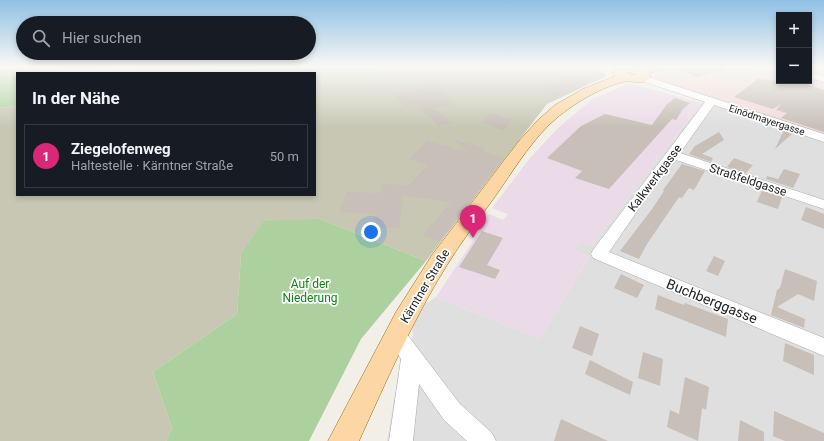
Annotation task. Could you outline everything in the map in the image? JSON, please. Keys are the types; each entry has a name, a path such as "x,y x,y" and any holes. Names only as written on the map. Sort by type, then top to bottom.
{"main road":[{"name":"Kärntner Straße","path":"343,441 404,346 439,260 506,169 543,123 577,96 597,87"}],"street":[{"name":"Einödmayergasse","path":"667,87 824,138"},
{"name":"Kalkwerkgasse","path":"600,254 646,188 673,155 712,102"},
{"name":"Straßfeldgasse","path":"673,155 824,205"},
{"name":"Buchberggasse","path":"600,254 824,347"},
{"path":"401,441 404,346"},
{"path":"404,346 452,412 484,441"}],"shaded area":[{"path":"316,87 584,87 547,104 426,261 320,219 241,254 237,314 153,372 172,428 166,441 0,441 0,108 16,106 16,196 316,196"},
{"path":"621,87 642,87 701,103 591,246 580,242 574,250 589,257 540,339 436,297 489,214 503,220 508,214 492,208 530,158 557,129 591,100"},
{"path":"676,87 824,87 824,135"},
{"path":"706,97 824,135 824,441 387,441 401,360 413,336 412,325 420,308 436,297 540,339 589,257 574,250 580,242 591,246"}],"green space":[{"path":"0,87 16,87 16,106 0,108"},
{"name":"Auf der Niederung","path":"320,219 426,261 361,339 309,441 166,441 172,428 153,372 237,314 241,254 264,221"}],"building":[{"path":"435,87 455,104 434,108 451,123 439,126 415,104 406,106 394,95"},
{"path":"551,87 576,87 555,97 540,92"},
{"path":"748,87 814,87 824,90 824,132 781,118 787,113 776,110 781,104 773,109 734,97"},
{"path":"675,98 690,103 683,109 676,120 672,119 609,189 575,178 582,171 547,158 581,126 605,114 652,125 667,104"},
{"path":"491,113 513,119 504,130 481,123"},
{"path":"784,130 793,133 775,149"},
{"path":"719,132 724,140 702,154 713,158 711,162 689,154 695,146"},
{"path":"455,140 484,148 482,151 504,158 439,241 423,235 451,202 403,196 399,228 373,227 375,214 340,212 346,192 381,193 382,184 409,185 428,165 409,159 427,141 468,152"},
{"path":"734,158 753,165 746,173 727,167"},
{"path":"682,164 705,171 694,190 689,188 682,198 679,197 647,244 639,259 620,251 652,209 664,191 663,190"},
{"path":"784,169 800,174 793,188 766,179 767,176 778,179"},
{"path":"762,190 782,197 778,209 757,202"},
{"path":"806,207 824,214 824,229 801,220"},
{"path":"482,231 503,238 487,265 500,270 495,279 459,267"},
{"path":"714,256 725,261 718,276 706,271"},
{"path":"785,269 817,281 814,301 798,294 777,307 805,319 804,328 771,315 777,290 780,288"},
{"path":"621,274 644,285 637,298 614,288"},
{"path":"658,295 728,319 726,337 655,309"},
{"path":"580,326 599,334 592,356 572,348"},
{"path":"785,343 814,355 814,375 783,361"},
{"path":"643,352 663,359 660,386 638,378"},
{"path":"590,360 633,382 630,395 585,374"},
{"path":"685,377 709,387 706,410 702,408 698,441 667,427 670,410 679,414"},
{"path":"774,411 824,433 824,441 785,441 773,436"},
{"path":"561,419 608,441 554,441"},
{"path":"740,420 764,432 764,441 738,441"}],"place":[{"name":"Ziegelofenweg","path":"473,238"}]}
